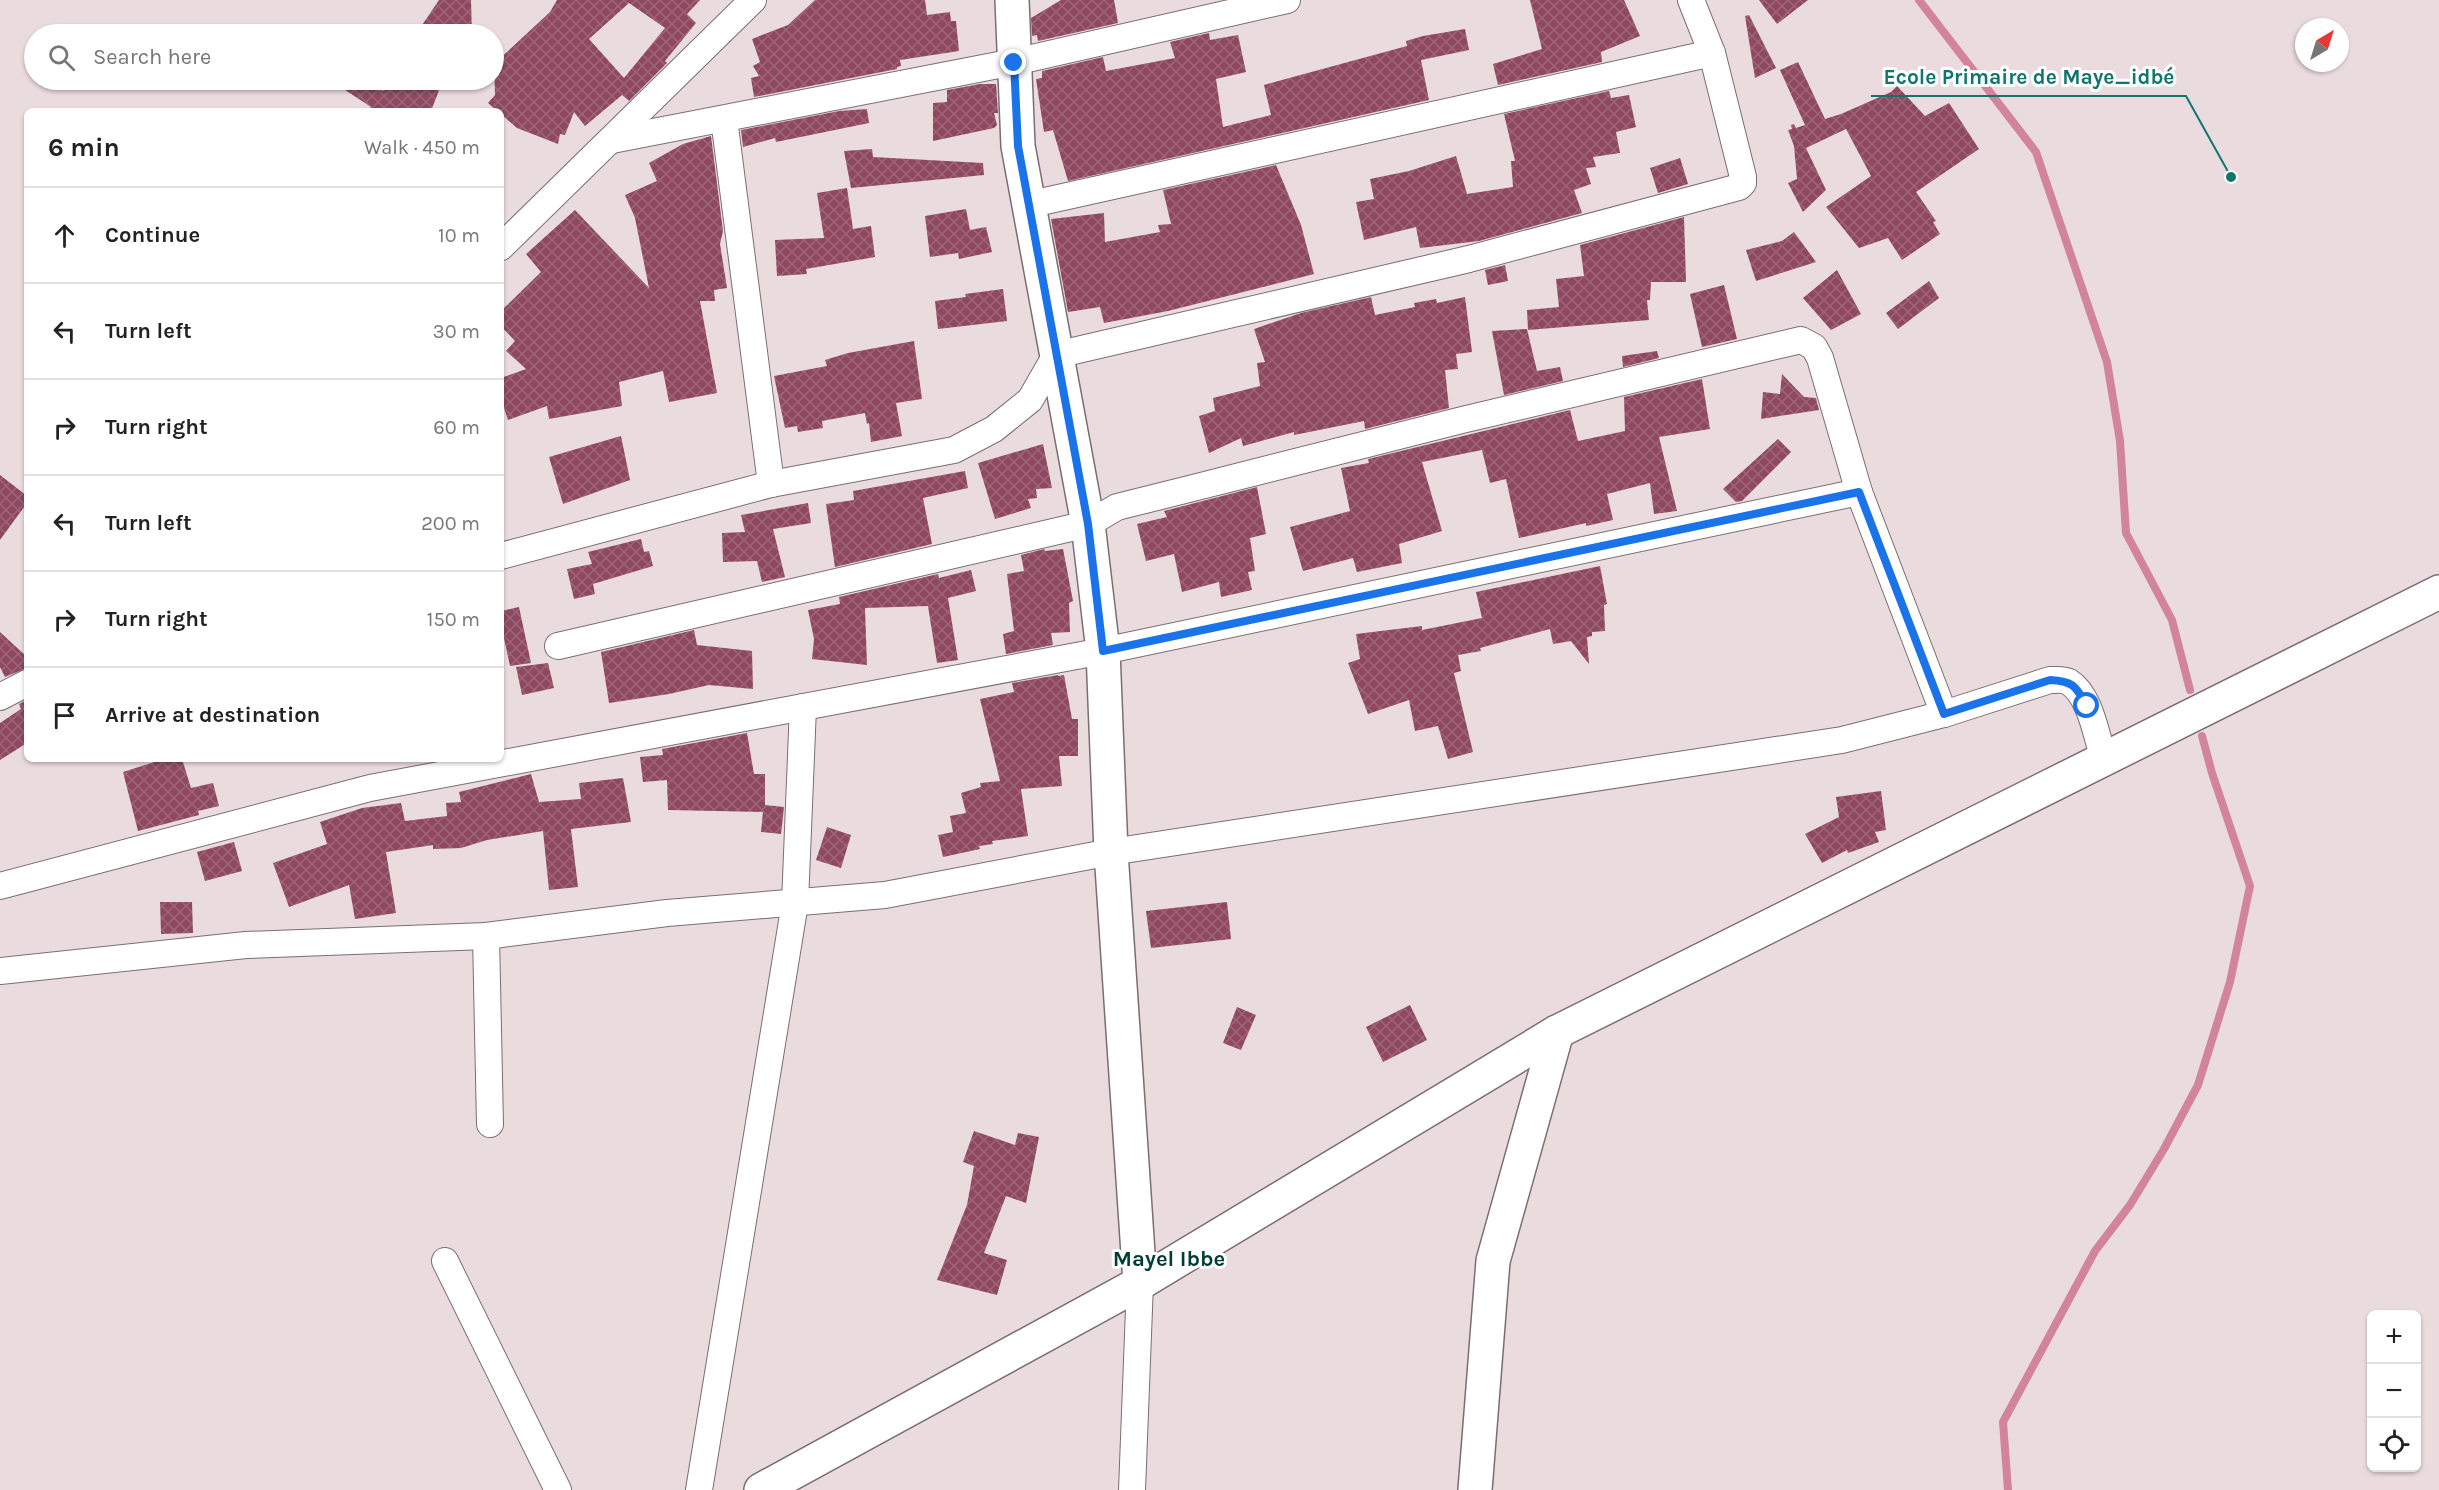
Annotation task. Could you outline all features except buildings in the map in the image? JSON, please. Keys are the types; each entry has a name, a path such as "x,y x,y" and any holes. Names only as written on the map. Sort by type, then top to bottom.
{"street":[{"path":"1012,0 1018,146 1027,205 1088,524 1103,651 1111,852 1140,1283 1132,1490"},
{"path":"612,140 1014,63 1287,0"},
{"path":"504,555 771,484 954,450 994,429 1030,400 1056,355 1469,259 1739,187 1743,183 1743,177 1712,53 1691,0"},
{"path":"504,245 612,140 738,4"},
{"path":"1027,205 1712,53"},
{"path":"724,118 771,484"},
{"path":"558,646 1088,524 1117,507 1462,420 1801,340 1814,347 1820,358 1859,492 1944,714"},
{"path":"0,886 370,788 1103,651 1859,492"},
{"path":"761,1490 1140,1283 1557,1032 2439,592"},
{"path":"0,971 246,945 486,936 667,913 885,894 1111,852 1842,740 1944,714 2050,680 2066,680 2077,688 2087,706 2104,759"},
{"path":"0,698 24,685"},
{"path":"699,1490 795,903 803,707"},
{"path":"486,936 490,1124"},
{"path":"1475,1490 1493,1261 1557,1032"},
{"path":"445,1261 558,1490"}],"waterway":[{"path":"1919,0 2036,152 2107,362 2120,441 2126,533 2172,620 2190,690"},
{"path":"2008,1490 2003,1422 2095,1251 2130,1205 2164,1149 2198,1085 2230,982 2250,886 2202,736"}],"place":[{"name":"Ecole Primaire de Maye_idbé","path":"2231,177"}],"district":[{"name":"Mayel Ibbe","path":"1169,1258"}],"route":[{"path":"1014,63 1018,146 1027,205 1088,524 1103,651 1859,492 1944,714 2050,680 2066,680 2077,688 2087,706"}]}
